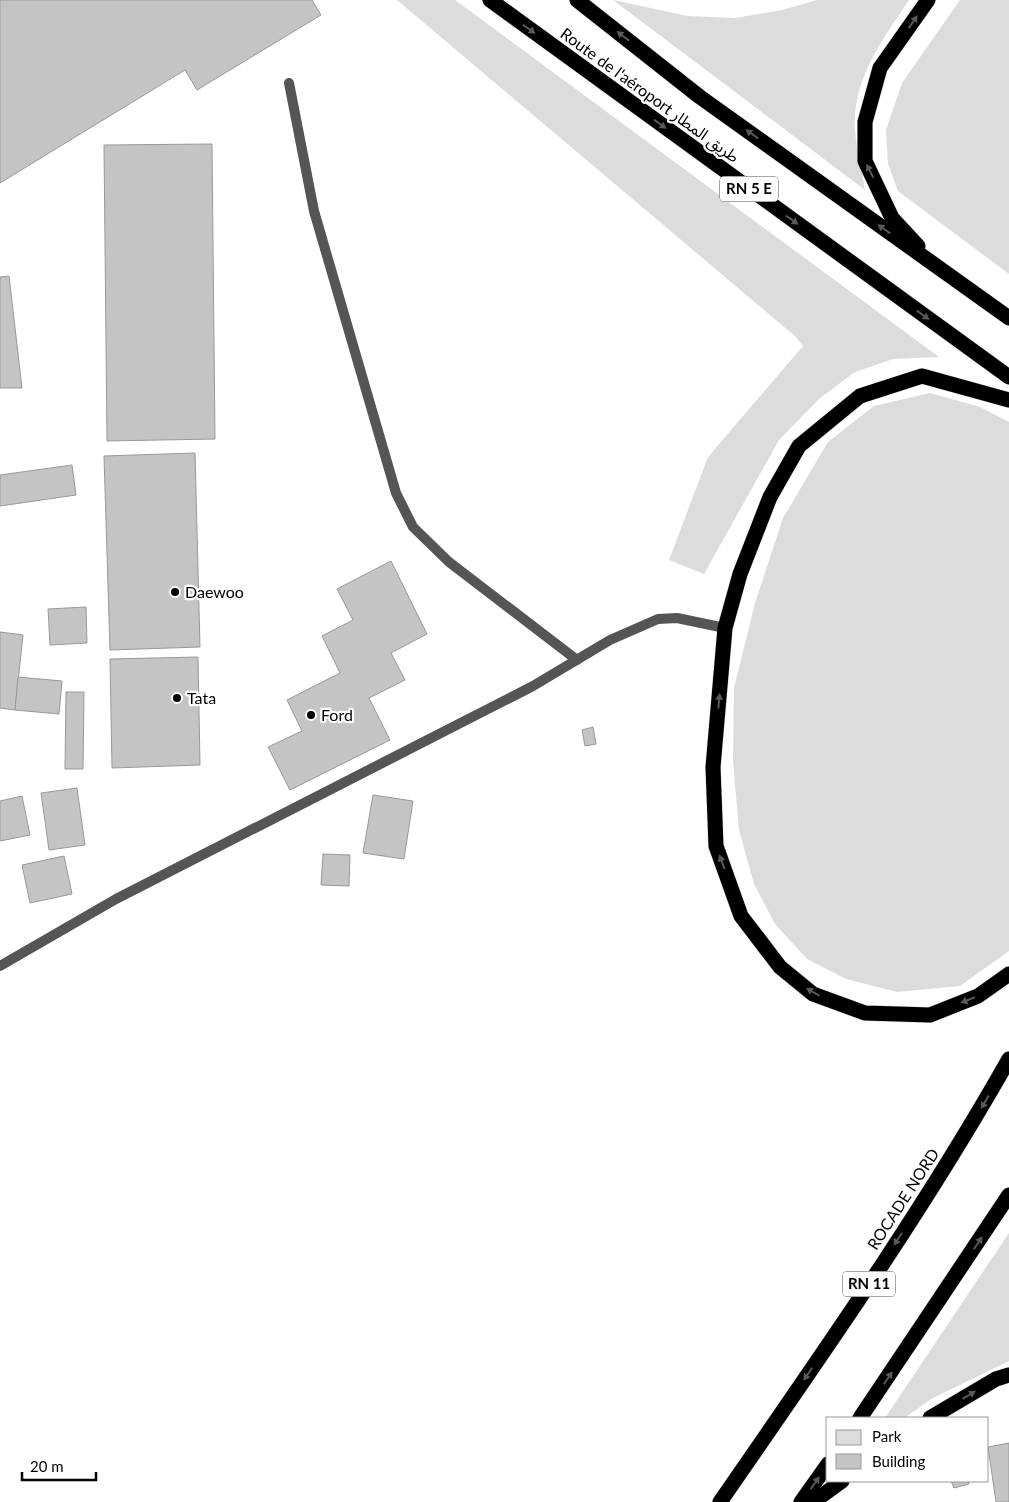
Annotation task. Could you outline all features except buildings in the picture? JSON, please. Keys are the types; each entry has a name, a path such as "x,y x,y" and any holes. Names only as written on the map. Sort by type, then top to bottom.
{"highway":[{"name":"Route de l'aéroport طريق المطار","path":"490,0 1009,377"},
{"name":"Route de l'aéroport طريق المطار","path":"577,0 700,97 1009,318"},
{"path":"928,0 880,68 865,122 865,161 892,218 937,267"},
{"path":"1009,400 922,376 860,396 798,446 770,497 740,574 724,628 713,767 716,846 741,916 780,968 813,994 865,1013 930,1015 978,996 1009,974"},
{"name":"ROCADE NORD","path":"720,1502 898,1240 976,1118 1009,1059"},
{"path":"861,1417 1009,1195"},
{"path":"932,1417 996,1379 1009,1376"},
{"path":"801,1502 826,1467"},
{"path":"813,1502 841,1482"}],"lane":[{"path":"289,83 314,211 400,502 414,527 449,562 577,660"},
{"path":"0,966 116,899 533,686 610,640 658,619 677,618 724,628"}],"green space":[{"path":"397,0 455,0 939,357 893,359 855,372 820,398 779,440 704,574 669,560 708,457 803,346 796,337"},
{"path":"613,0 688,16 735,18 782,10 817,0 909,0 871,60 859,93 855,111 855,129 865,190"},
{"path":"960,0 1009,0 1009,274 898,191 888,164 886,130 902,83"},
{"path":"930,393 980,407 1009,422 1009,951 960,986 897,992 846,979 807,959 775,924 754,884 739,830 733,761 734,688 755,603 783,518 828,442 874,406"},
{"path":"1009,1233 1009,1361 933,1398 905,1417 886,1417"}],"place":[{"name":"Daewoo","path":"175,592"},
{"name":"Tata","path":"177,698"},
{"name":"Ford","path":"311,715"}]}
